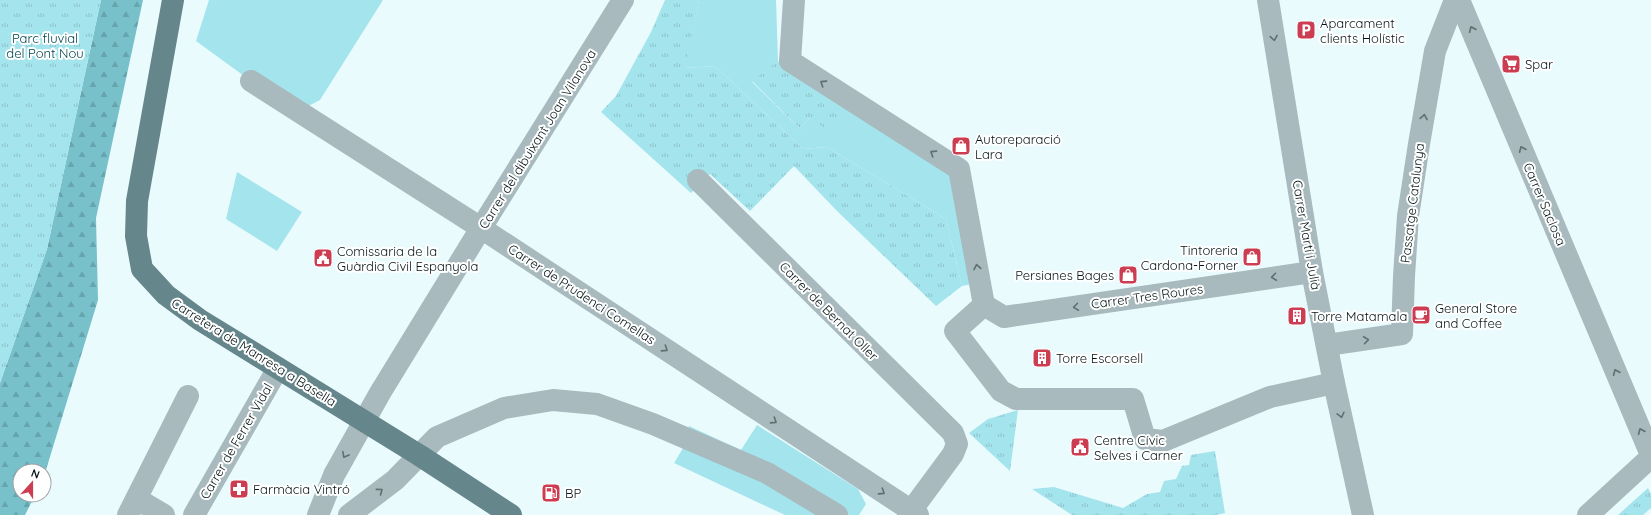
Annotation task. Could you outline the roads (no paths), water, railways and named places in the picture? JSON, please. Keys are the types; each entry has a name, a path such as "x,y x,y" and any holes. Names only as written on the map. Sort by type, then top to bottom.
{"main road":[{"name":"Carretera de Manresa a Basella","path":"173,0 137,201 136,236 142,269 166,295 249,351 419,455 511,515"}],"street":[{"name":"Carrer del dibuixant Joan Vilanova","path":"318,515 334,475 364,421 481,228 624,0"},
{"path":"794,0 790,61 959,169 984,306 955,331 1001,391 1016,399 1133,398 1145,439 1163,441 1270,397 1334,383"},
{"name":"Carrer Martí i Julià","path":"1268,0 1312,272 1334,383 1363,515"},
{"name":"Passatge Catalunya","path":"1327,345 1402,334 1408,216 1419,144 1435,51 1455,0"},
{"name":"Carrer Saclosa","path":"1459,0 1651,456"},
{"name":"Carrer de Prudenci Comellas","path":"251,81 481,228 912,514"},
{"name":"Carrer de Bernat Oller","path":"698,180 953,433 957,444 953,454 912,514"},
{"name":"Carrer Tres Roures","path":"984,306 1004,317 1312,272"},
{"name":"Carrer de Ferrer Vidal","path":"194,515 278,368"},
{"path":"164,515 133,507 188,396"},
{"path":"349,515 395,480 437,437 504,408 553,400 597,404 653,424 767,473 837,515"},
{"path":"1588,515 1651,456"}],"place":[{"name":"Aparcament clients Holístic","path":"1306,30"},
{"name":"Spar","path":"1511,64"},
{"name":"Autoreparació Lara","path":"961,146"},
{"name":"Tintoreria Cardona-Forner","path":"1252,257"},
{"name":"Comissaria de la Guàrdia Civil Espanyola","path":"323,258"},
{"name":"Persianes Bages","path":"1128,275"},
{"name":"General Store and Coffee","path":"1421,315"},
{"name":"Torre Matamala","path":"1297,316"},
{"name":"Torre Escorsell","path":"1042,358"},
{"name":"Centre Cívic Selves i Carner","path":"1080,447"},
{"name":"Farmàcia Vintró","path":"239,489"},
{"name":"BP","path":"551,493"}],"park label":[{"name":"Parc fluvial del Pont Nou","path":"45,46"}]}
